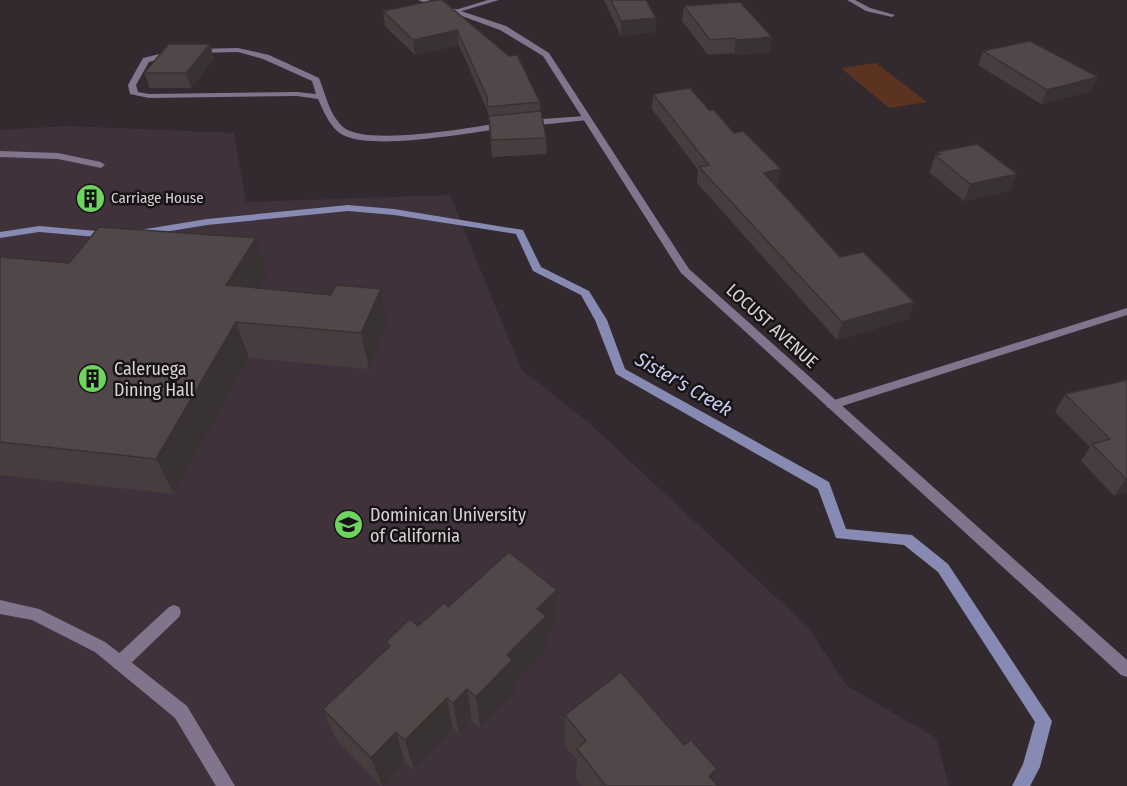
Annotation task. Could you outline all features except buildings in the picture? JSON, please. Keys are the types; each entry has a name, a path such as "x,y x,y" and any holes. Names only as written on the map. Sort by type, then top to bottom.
{"street":[{"name":"LOCUST AVENUE","path":"422,0 503,27 546,55 685,271 1127,670"},
{"path":"455,11 496,0"},
{"path":"850,0 868,10 892,15"},
{"path":"321,97 297,94 149,96 134,94 132,85 146,60 178,51 238,50 266,57 316,80 331,118 346,134 369,139 585,118"},
{"path":"0,154 58,156 101,165"},
{"path":"832,405 1127,311"},
{"path":"0,607 34,614 100,647 181,712 226,786"},
{"path":"120,663 174,612"}],"shaded area":[{"path":"876,63 927,102 889,108 841,68"},
{"name":"Dominican University of California","path":"68,126 234,133 246,202 450,195 521,369 589,423 808,627 846,685 936,738 949,786 0,786 0,130"}],"waterway":[{"name":"Sister's Creek","path":"140,233 207,222 348,208 394,212 520,232 537,269 585,293 601,320 620,371 824,486 841,534 907,539 943,568 1044,721 1031,767 1021,786"},
{"name":"Sister's Creek","path":"0,235 39,229 108,235"}],"place":[{"name":"Carriage House","path":"90,198"},
{"name":"Caleruega Dining Hall","path":"93,379"},
{"name":"Dominican University of California","path":"349,525"}]}
